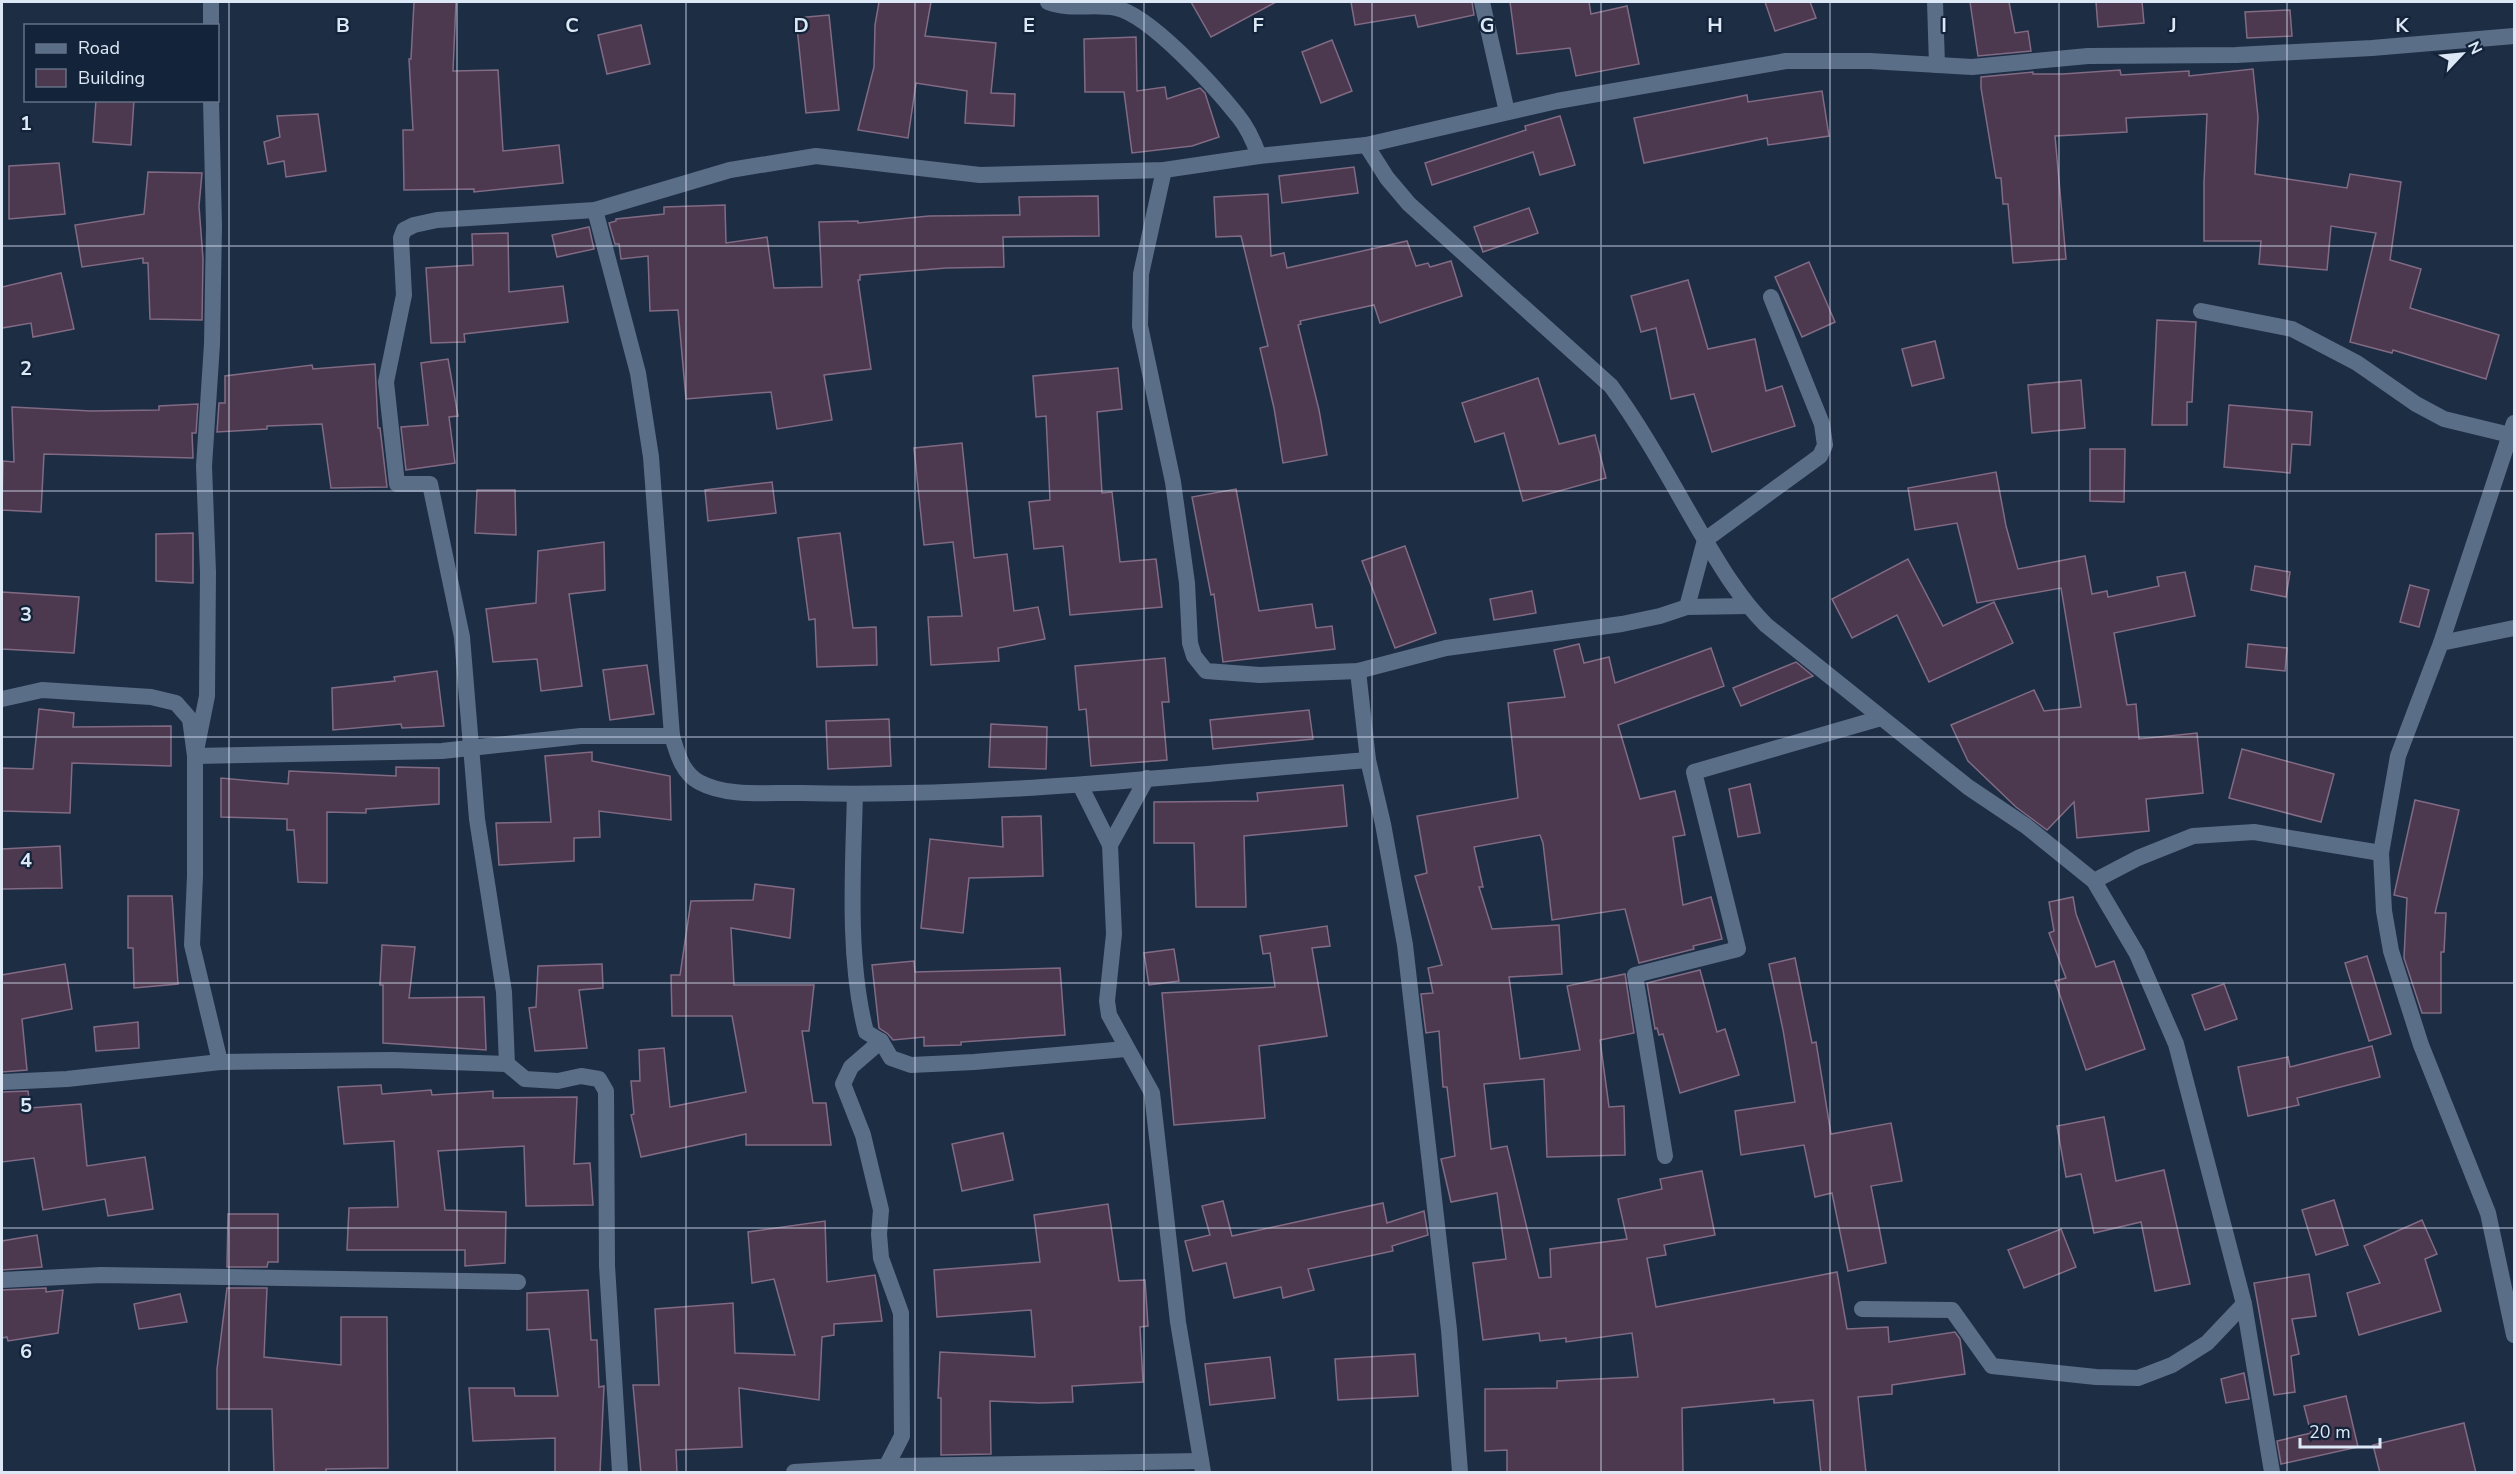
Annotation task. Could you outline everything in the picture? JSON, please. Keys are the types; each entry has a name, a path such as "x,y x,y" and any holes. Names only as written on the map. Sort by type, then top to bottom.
{"street":[{"path":"211,24 212,2"},
{"path":"1048,2 1080,8 1115,8 1147,23 1191,64 1238,116 1251,136 1259,156"},
{"path":"1482,2 1507,112"},
{"path":"1935,2 1937,64"},
{"path":"507,1064 504,992 477,819 462,637 430,484 397,484 386,382 404,295 401,237 404,230 414,225 437,220 595,210 730,170 816,156 980,175 1164,170 1259,156 1366,145 1507,112 1666,81 1786,61 1870,61 1972,67 2088,56 2236,55 2372,48 2514,36"},
{"path":"195,756 207,696 208,572 204,466 212,332 214,226 212,102"},
{"path":"1366,145 1387,178 1409,204 1611,386 1635,419 1705,540 1748,606 1766,625 1968,787 2026,826 2094,881 2137,954 2176,1044 2244,1304 2272,1473"},
{"path":"1164,170 1141,274 1140,326 1173,482 1187,583 1190,643 1194,656 1206,670 1260,675 1358,671 1446,648 1563,630 1622,624 1660,616 1687,607 1748,606"},
{"path":"595,210 638,373 651,457 672,736 678,755 688,773 699,782 724,791 855,794 1080,785 1368,760"},
{"path":"1687,607 1705,540 1820,456 1825,445 1822,424 1813,398 1771,297"},
{"path":"2200,311 2292,329 2356,363 2416,404 2444,419 2512,429 2442,643 2398,756 2381,853 2385,910 2391,951 2421,1045 2488,1214 2514,1335"},
{"path":"2442,643 2514,628"},
{"path":"1358,671 1368,760 1383,824 1405,945 1449,1330 1460,1473"},
{"path":"2,699 42,690 151,697 176,702 190,719 195,756 195,876 192,945 220,1062"},
{"path":"1665,1156 1635,975 1738,950 1694,772 1881,718"},
{"path":"195,756 442,751 581,736 672,736"},
{"path":"1110,845 1147,778"},
{"path":"794,1473 1202,1467 1178,1322 1152,1093 1109,1015 1107,1001 1114,934 1110,845 1080,785"},
{"path":"855,794 852,897 861,1012 866,1032 881,1041 891,1059 911,1065 1126,1049"},
{"path":"2094,881 2138,858 2193,836 2254,832 2381,853"},
{"path":"881,1041 851,1067 843,1084 863,1135 881,1210 879,1234 881,1258 902,1313 902,1436 887,1470"},
{"path":"2,1082 67,1078 220,1062 392,1060 507,1064 525,1078 558,1081 581,1076 598,1078 606,1091 607,1266 620,1473"},
{"path":"2,1280 101,1275 518,1282"},
{"path":"1862,1309 1952,1310 1992,1366 2096,1377 2138,1377 2172,1365 2207,1343 2244,1304"}],"building":[{"path":"414,2 456,2 453,71 498,70 503,151 559,145 563,183 474,192 474,189 404,190 403,130 413,130 409,59 411,59"},
{"path":"879,2 931,2 925,36 996,43 991,93 1015,94 1014,126 965,123 967,91 916,83 908,138 858,130 874,67 875,25"},
{"path":"1191,2 1276,2 1211,37"},
{"path":"1351,2 1472,2 1474,15 1418,27 1415,15 1355,25"},
{"path":"1510,2 1589,2 1591,14 1627,6 1639,64 1576,76 1570,48 1517,54"},
{"path":"1765,2 1810,2 1816,18 1775,31"},
{"path":"1970,2 2009,2 2015,33 2028,31 2031,51 1978,56"},
{"path":"2096,2 2142,2 2144,23 2098,27"},
{"path":"2290,10 2292,36 2247,38 2245,12"},
{"path":"829,15 839,110 806,113 796,18"},
{"path":"641,25 650,64 607,74 598,35"},
{"path":"1136,37 1137,91 1165,87 1167,99 1200,88 1205,93 1219,137 1192,146 1132,153 1124,92 1085,92 1084,39"},
{"path":"1332,40 1352,91 1321,103 1302,52"},
{"path":"2253,69 2258,117 2255,174 2347,188 2350,174 2401,182 2390,260 2421,269 2410,308 2499,335 2486,379 2393,350 2392,353 2350,342 2376,233 2331,226 2327,270 2259,264 2261,241 2204,241 2207,114 2126,118 2127,132 2055,136 2066,259 2013,263 2008,204 2003,204 2001,178 1996,178 1981,77 2033,72 2033,74 2063,74 2120,70 2121,75 2189,71 2189,76"},
{"path":"1822,91 1829,136 1768,145 1767,138 1644,163 1634,118 1747,95 1748,102"},
{"path":"96,102 134,102 131,145 93,142"},
{"path":"318,114 326,171 286,177 284,161 268,164 264,142 280,137 277,116"},
{"path":"1560,116 1575,165 1540,175 1533,152 1432,185 1425,163 1526,130 1525,126"},
{"path":"59,163 65,214 9,219 9,166"},
{"path":"1354,167 1358,193 1282,203 1279,176"},
{"path":"148,172 202,173 199,206 203,259 202,320 150,319 148,263 143,263 143,258 82,267 75,225 144,214"},
{"path":"1268,194 1271,256 1284,253 1287,268 1407,241 1416,266 1428,263 1430,267 1451,261 1462,296 1380,323 1374,305 1300,321 1301,324 1298,325 1319,410 1327,455 1283,463 1274,408 1260,348 1268,346 1241,236 1216,237 1214,197"},
{"path":"1098,196 1099,236 1003,237 1004,267 946,268 860,275 860,280 858,280 871,369 824,375 832,420 777,429 771,392 686,399 678,310 650,311 648,256 621,259 619,244 615,244 609,223 616,219 664,214 664,207 725,205 726,243 767,237 774,288 822,287 819,222 858,221 858,223 929,216 1020,215 1019,197"},
{"path":"1529,208 1538,233 1483,252 1474,227"},
{"path":"589,227 594,249 557,257 552,235"},
{"path":"508,233 509,292 563,286 568,322 464,334 465,342 431,343 426,268 473,265 472,234"},
{"path":"1809,262 1835,322 1802,337 1775,277"},
{"path":"61,273 74,329 33,337 31,323 2,328 2,287"},
{"path":"1688,280 1708,349 1755,339 1766,391 1782,386 1795,426 1712,452 1694,394 1671,399 1656,328 1641,332 1631,296"},
{"path":"2157,320 2196,322 2192,402 2187,402 2187,425 2152,425"},
{"path":"1935,341 1944,378 1912,386 1902,349"},
{"path":"448,359 458,416 449,417 455,463 406,470 401,427 428,425 421,363"},
{"path":"375,364 378,428 380,428 387,487 331,488 322,424 267,426 267,429 217,432 219,403 225,403 225,376 312,365 313,369"},
{"path":"1118,368 1122,409 1097,412 1102,493 1112,492 1120,562 1156,559 1162,607 1070,615 1063,546 1034,549 1029,502 1050,500 1046,416 1036,417 1033,376"},
{"path":"1538,378 1559,444 1595,435 1606,478 1523,501 1504,433 1475,442 1462,403"},
{"path":"2081,380 2085,428 2032,433 2028,385"},
{"path":"198,404 196,433 192,433 193,458 44,454 41,512 2,510 3,461 14,462 12,407 91,411 159,410 159,406"},
{"path":"2229,405 2312,412 2310,445 2292,444 2290,473 2224,467"},
{"path":"962,443 974,558 1007,554 1014,611 1038,607 1045,639 998,648 999,661 931,665 928,617 962,616 953,542 924,545 914,448"},
{"path":"2090,449 2125,449 2124,502 2090,501"},
{"path":"1996,472 2006,526 2018,569 2085,556 2092,594 2107,591 2108,597 2159,586 2157,577 2185,572 2195,616 2114,633 2127,705 2136,704 2139,739 2197,733 2203,793 2146,799 2149,831 2077,838 2074,802 2047,830 2016,807 1968,761 1951,725 2034,690 2044,711 2081,707 2061,588 1977,603 1957,523 1915,530 1908,488"},
{"path":"772,482 776,513 708,521 705,490"},
{"path":"1236,489 1259,611 1312,604 1316,628 1332,626 1335,649 1223,662 1214,594 1211,595 1192,497"},
{"path":"477,490 515,490 516,535 475,533"},
{"path":"193,533 193,583 156,581 156,534"},
{"path":"840,533 853,628 876,627 877,665 817,667 815,619 809,620 798,538"},
{"path":"604,542 605,590 569,594 582,686 541,691 537,659 493,662 486,609 536,603 538,551"},
{"path":"1405,546 1436,633 1395,648 1362,561"},
{"path":"1908,559 1943,626 1994,602 2013,643 1929,682 1897,615 1852,638 1832,599"},
{"path":"2255,566 2290,572 2286,597 2251,590"},
{"path":"2410,585 2429,590 2419,627 2400,622"},
{"path":"1532,591 1536,613 1494,620 1490,599"},
{"path":"2,592 79,597 74,653 2,649"},
{"path":"1579,644 1584,663 1609,657 1615,683 1711,648 1724,686 1618,725 1640,799 1675,791 1685,835 1673,837 1683,905 1711,897 1722,939 1693,946 1694,949 1639,963 1625,909 1552,920 1543,843 1540,835 1474,847 1483,887 1479,887 1492,929 1559,925 1562,974 1509,977 1520,1059 1580,1050 1567,986 1625,974 1634,1033 1600,1040 1609,1107 1624,1106 1625,1155 1547,1157 1544,1079 1484,1084 1491,1149 1507,1146 1539,1278 1551,1277 1550,1249 1627,1239 1618,1199 1662,1189 1660,1179 1702,1171 1715,1235 1664,1245 1666,1255 1647,1258 1656,1307 1837,1272 1847,1329 1888,1327 1889,1342 1955,1332 1960,1339 1965,1374 1892,1385 1892,1394 1858,1397 1866,1473 1821,1473 1813,1400 1774,1403 1774,1399 1682,1408 1683,1473 1507,1473 1507,1450 1485,1451 1485,1389 1557,1388 1557,1381 1638,1377 1632,1333 1566,1342 1566,1338 1540,1341 1539,1333 1483,1340 1473,1263 1506,1259 1497,1193 1451,1202 1441,1159 1455,1156 1447,1087 1443,1087 1439,1031 1426,1033 1421,994 1433,993 1428,968 1442,965 1415,876 1427,873 1417,816 1518,798 1508,703 1565,697 1554,650"},
{"path":"2248,644 2287,648 2285,671 2246,667"},
{"path":"1165,658 1169,702 1162,702 1167,760 1091,766 1086,709 1079,710 1075,666"},
{"path":"1796,662 1813,676 1741,706 1733,688"},
{"path":"647,665 654,714 610,720 603,670"},
{"path":"437,671 444,726 402,728 401,724 333,730 332,688 395,681 394,677"},
{"path":"39,709 74,713 73,727 171,726 171,766 72,763 70,813 2,811 2,768 33,769"},
{"path":"1309,710 1313,739 1213,749 1210,720"},
{"path":"889,719 891,766 828,769 826,721"},
{"path":"991,724 1047,727 1046,769 989,767"},
{"path":"2242,749 2334,774 2321,822 2229,798"},
{"path":"592,752 592,761 670,776 671,820 599,811 600,837 574,838 574,861 499,865 496,823 551,822 545,756"},
{"path":"396,767 439,768 439,804 366,809 366,813 327,812 327,883 298,882 294,830 287,830 287,819 221,817 221,778 288,784 289,771 396,776"},
{"path":"1750,784 1760,833 1738,837 1729,789"},
{"path":"1343,785 1347,826 1244,836 1246,907 1196,907 1194,843 1154,843 1154,802 1258,801 1257,793"},
{"path":"2415,800 2459,810 2435,913 2446,913 2444,952 2441,952 2441,1013 2422,1013 2404,958 2407,898 2394,895"},
{"path":"1041,816 1043,876 969,878 963,933 921,928 930,839 1003,847 1002,817"},
{"path":"60,846 62,888 2,889 2,849"},
{"path":"755,884 794,889 790,938 731,928 734,985 814,985 809,1031 802,1031 813,1103 826,1103 831,1145 746,1145 746,1134 641,1157 631,1115 634,1114 631,1081 640,1081 639,1050 664,1048 670,1107 746,1092 732,1016 672,1016 671,975 680,975 691,901 753,900"},
{"path":"128,896 172,896 178,984 134,988 133,948 128,948"},
{"path":"2073,897 2076,914 2096,967 2114,961 2145,1049 2086,1070 2055,981 2066,978 2049,933 2054,931 2049,902"},
{"path":"1327,926 1330,946 1312,948 1327,1036 1259,1046 1265,1118 1174,1125 1162,993 1275,987 1270,953 1263,954 1260,936"},
{"path":"382,945 415,947 409,998 484,997 486,1050 383,1043 383,985 380,985"},
{"path":"1174,949 1179,981 1149,985 1144,953"},
{"path":"2367,956 2391,1034 2369,1041 2345,963"},
{"path":"1795,958 1812,1043 1816,1042 1831,1134 1891,1123 1902,1181 1871,1186 1886,1263 1848,1271 1832,1193 1815,1197 1804,1145 1741,1155 1735,1111 1795,1102 1769,964"},
{"path":"914,961 915,972 1060,968 1065,1035 961,1042 961,1045 924,1046 924,1037 893,1040 879,1028 872,965"},
{"path":"65,964 72,1009 22,1019 27,1070 2,1072 2,975"},
{"path":"602,964 603,988 579,990 587,1048 535,1051 529,1008 536,1007 538,966"},
{"path":"1700,970 1717,1032 1725,1029 1739,1075 1680,1093 1663,1034 1659,1035 1657,1028 1655,1029 1647,983"},
{"path":"2224,984 2237,1019 2205,1030 2192,995"},
{"path":"138,1022 139,1048 96,1051 94,1027"},
{"path":"2372,1046 2380,1077 2297,1098 2299,1105 2248,1116 2238,1067 2288,1057 2290,1067"},
{"path":"381,1085 382,1094 431,1090 432,1095 493,1091 493,1098 577,1097 574,1164 590,1163 593,1205 526,1206 524,1146 438,1151 445,1210 506,1212 505,1263 465,1266 465,1250 347,1250 349,1208 398,1207 394,1141 344,1144 338,1087"},
{"path":"28,1091 30,1108 81,1104 87,1166 145,1157 153,1209 108,1216 105,1199 43,1210 34,1158 2,1162 2,1092"},
{"path":"2104,1117 2116,1181 2164,1170 2190,1284 2155,1291 2141,1222 2094,1233 2081,1174 2066,1177 2057,1126"},
{"path":"1003,1133 1013,1180 962,1191 952,1144"},
{"path":"2334,1200 2348,1245 2316,1255 2302,1210"},
{"path":"1223,1201 1232,1236 1383,1203 1387,1223 1424,1211 1428,1235 1392,1246 1393,1251 1308,1269 1314,1290 1283,1298 1281,1287 1234,1298 1226,1263 1193,1271 1185,1241 1210,1235 1202,1206"},
{"path":"1108,1204 1119,1281 1145,1280 1148,1326 1140,1327 1143,1382 1072,1386 1073,1402 990,1401 991,1454 941,1455 941,1398 938,1398 940,1352 1035,1357 1031,1310 937,1317 934,1270 1040,1262 1034,1215"},
{"path":"228,1214 278,1214 278,1262 268,1262 267,1267 227,1267"},
{"path":"2422,1220 2437,1254 2425,1259 2441,1311 2359,1335 2347,1293 2380,1283 2364,1246"},
{"path":"825,1221 827,1282 875,1275 882,1321 834,1324 834,1335 822,1337 819,1400 739,1388 742,1447 676,1450 677,1473 641,1473 633,1385 659,1385 655,1309 733,1303 735,1353 795,1355 774,1279 752,1283 748,1232"},
{"path":"2061,1229 2076,1267 2024,1288 2008,1250"},
{"path":"37,1235 42,1267 2,1270 2,1241"},
{"path":"2309,1274 2316,1316 2292,1319 2299,1354 2291,1356 2295,1392 2274,1395 2254,1283"},
{"path":"46,1288 46,1292 63,1290 58,1333 8,1341 7,1337 2,1338 2,1290"},
{"path":"227,1288 267,1288 264,1357 341,1365 341,1317 387,1317 388,1468 326,1469 326,1473 274,1473 272,1409 217,1409 217,1369"},
{"path":"588,1290 591,1340 597,1340 599,1387 604,1386 600,1473 555,1473 555,1438 473,1441 469,1388 514,1388 515,1396 558,1396 549,1329 527,1330 527,1293"},
{"path":"180,1294 187,1322 139,1329 134,1304"},
{"path":"1415,1354 1418,1396 1338,1400 1335,1359"},
{"path":"1270,1357 1275,1398 1210,1405 1205,1364"},
{"path":"2244,1373 2249,1399 2226,1403 2221,1379"},
{"path":"2346,1396 2358,1447 2281,1464 2277,1441 2311,1433 2304,1406"},
{"path":"2464,1423 2476,1473 2380,1473 2373,1445"}]}
